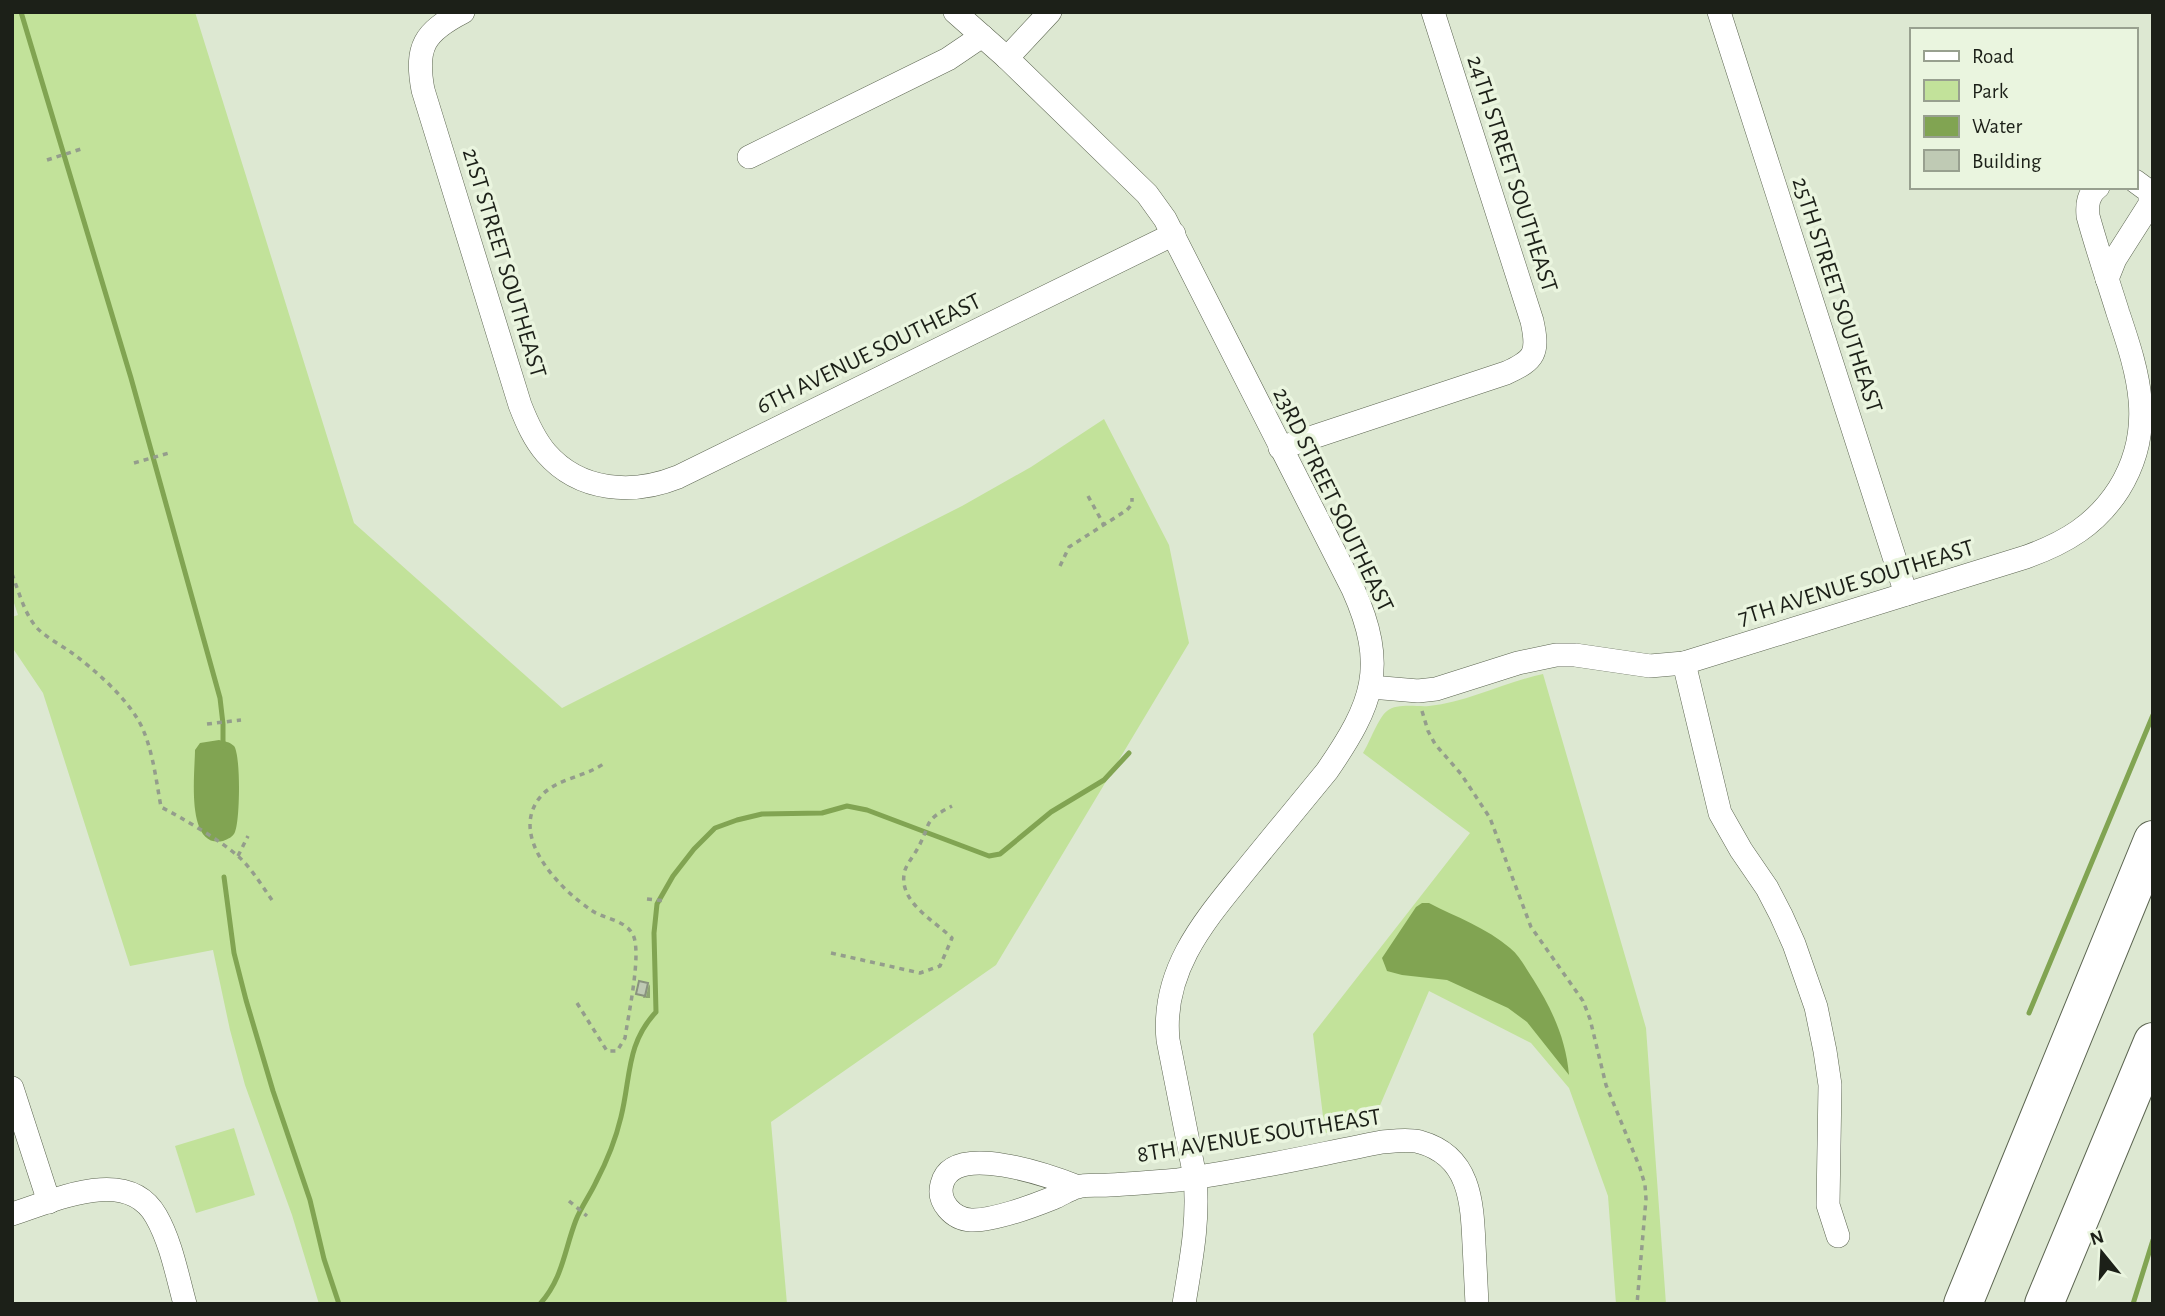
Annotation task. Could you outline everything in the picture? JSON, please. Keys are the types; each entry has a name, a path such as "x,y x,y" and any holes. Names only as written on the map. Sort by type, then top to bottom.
{"highway":[{"path":"1963,1304 2153,840"},
{"path":"2045,1304 2153,1042"},
{"path":"2066,1304 2153,1052"}],"street":[{"name":"21ST STREET SOUTHEAST","path":"463,12 442,23 430,33 424,43 419,67 423,90 520,405 530,429 547,454 557,464 580,478"},
{"name":"23RD STREET SOUTHEAST","path":"956,12 1147,194 1174,234 1360,606 1371,647 1371,687 1355,726 1327,771 1208,917 1189,944 1177,971 1168,1007 1168,1031 1171,1060 1195,1177 1196,1230 1184,1304"},
{"path":"1007,58 1050,12"},
{"name":"24TH STREET SOUTHEAST","path":"1280,448 1506,373 1528,362 1533,354 1535,336 1532,321 1433,12"},
{"name":"25TH STREET SOUTHEAST","path":"1719,12 1906,594"},
{"path":"749,157 948,59 982,36"},
{"path":"2107,279 2115,259 2150,205 2150,192 2137,182"},
{"name":"7TH AVENUE SOUTHEAST","path":"1371,687 1418,691 1556,655 1575,655 1650,666 1684,663 2055,547 2076,535 2095,520 2124,480 2135,454 2141,417 2138,378 2088,216 2087,206 2096,189"},
{"name":"6TH AVENUE SOUTHEAST","path":"580,478 616,488 650,487 663,483 1174,234"},
{"path":"1684,663 1720,813 1781,915 1816,1007 1830,1086 1828,1205 1839,1236"},
{"path":"12,1088 49,1202"},
{"name":"8TH AVENUE SOUTHEAST","path":"1078,1187 1040,1173 976,1163 959,1164 951,1168 945,1175 941,1189 943,1200 954,1214 971,1220 984,1219 1056,1198 1078,1187 1150,1183 1382,1142 1419,1142 1445,1155 1462,1175 1470,1197 1477,1304"},
{"path":"12,1214 97,1189 135,1194 156,1217 186,1304"}],"path":[{"path":"47,160 81,149"},
{"path":"134,463 169,453"},
{"path":"1088,496 1105,525"},
{"path":"1060,566 1069,547 1127,510 1132,504 1132,498"},
{"path":"12,574 26,610 41,632 82,661 112,688 138,719 148,744 161,807 238,856 272,900"},
{"path":"1418,691 1426,724 1435,744 1461,774 1490,818 1531,927 1583,1001 1590,1019 1606,1085 1645,1185 1637,1304"},
{"path":"206,724 241,720"},
{"path":"577,1003 607,1051 617,1051 625,1038 637,949 632,932 615,920 592,911 570,894 547,868 532,842 530,827 532,811 540,797 551,788 597,769 606,762"},
{"path":"831,953 920,972 940,966 952,938 912,903 905,884 905,872 928,822 934,815 952,806"},
{"path":"238,856 248,836"},
{"path":"647,899 666,901"},
{"path":"569,1201 587,1216"}],"green space":[{"path":"12,12 195,12 354,523 562,708 962,506 1031,467 1104,419 1169,545 1189,643 996,965 771,1122 787,1304 319,1304 292,1215 245,1085 213,950 130,966 43,693 12,647 12,617 18,615 12,597"},
{"path":"1543,674 1646,1028 1666,1304 1616,1304 1608,1196 1569,1088 1531,1043 1429,991 1372,1124 1325,1133 1313,1034 1470,833 1363,753 1380,719 1391,709 1444,704"},
{"path":"234,1128 255,1195 196,1213 175,1146"}],"water":[{"path":"219,740 234,746 239,774 237,826 233,835 223,841 211,840 203,833 197,822 194,791 195,750 200,743"},
{"path":"1429,903 1481,929 1517,955 1552,1013 1565,1049 1569,1075 1527,1022 1508,1008 1447,980 1387,971 1382,958 1416,907"}],"building":[{"path":"639,981 648,983 645,996 636,994"}],"waterway":[{"path":"21,12 131,378 220,698 223,747"},
{"path":"2029,1013 2153,715"},
{"path":"540,1304 554,1284 580,1210 600,1175 610,1150 621,1117 634,1049 646,1024 656,1012 654,933 657,904 673,876 715,828 762,814 822,813 847,806 867,810 989,856 1000,854 1051,812 1104,780 1129,753"},
{"path":"224,877 234,953 246,1000 310,1200 324,1259 339,1304"},
{"path":"2133,1304 2153,1240"}]}
